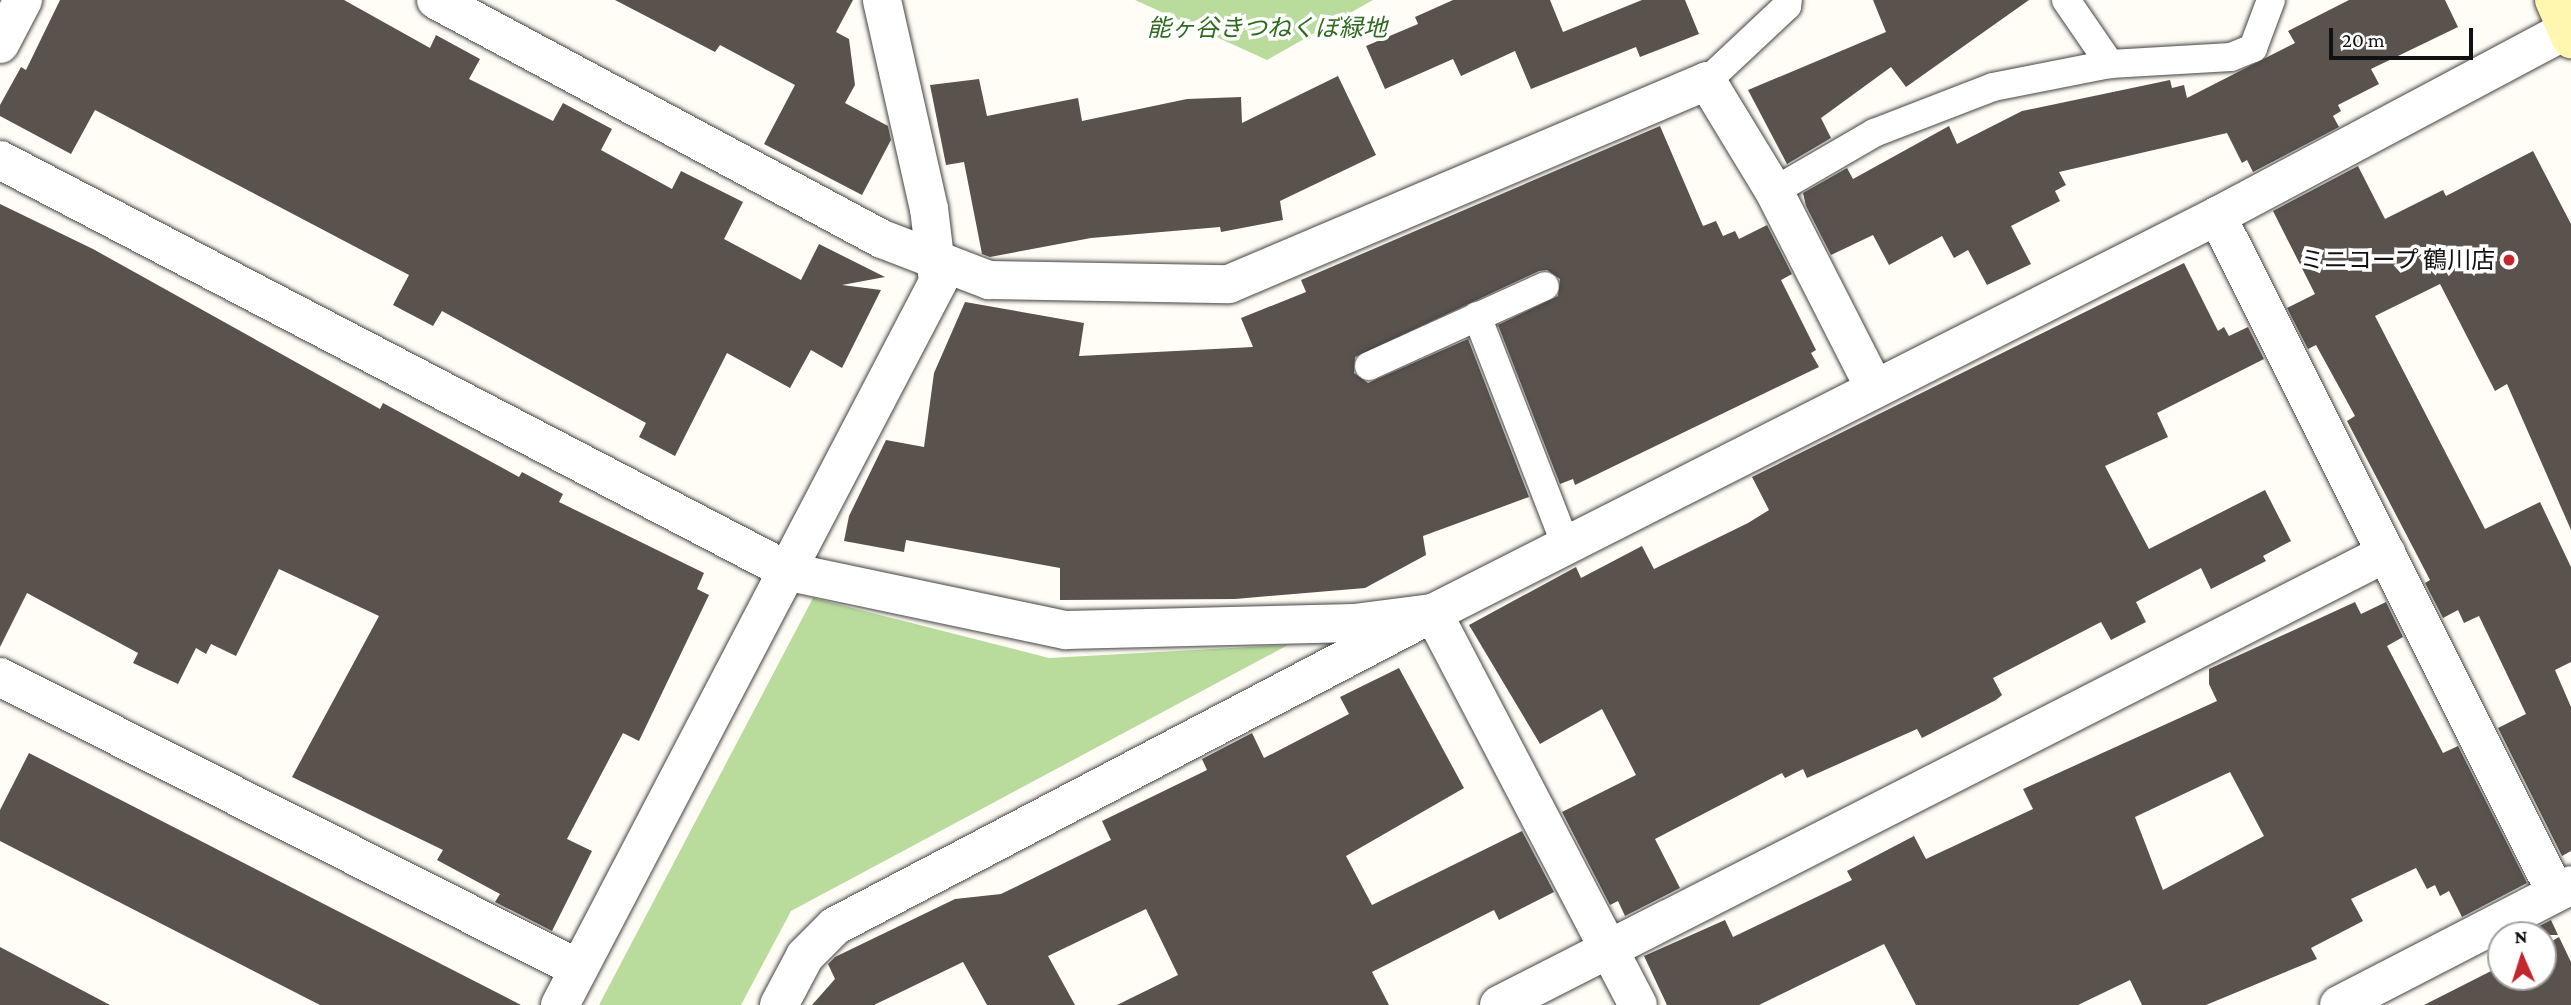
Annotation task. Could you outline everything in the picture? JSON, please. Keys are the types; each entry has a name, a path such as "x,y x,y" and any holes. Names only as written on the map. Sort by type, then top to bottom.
{"street":[{"path":"0,44 23,0"},
{"path":"436,0 882,239 989,280 1228,284 1707,81 1774,191 1874,387"},
{"path":"560,1005 790,572 938,282 937,260 882,0"},
{"path":"779,1005 804,956 835,926 1433,613 1874,387 2217,216 2564,23"},
{"path":"0,160 790,572 1066,630 1354,623 1433,613"},
{"path":"2217,216 2386,553 2563,889 2339,1005"},
{"path":"1499,1005 2386,553"},
{"path":"1433,613 1637,1005"},
{"path":"0,677 579,970"}],"lane":[{"path":"1707,81 1787,6 1788,0"},
{"path":"2066,0 2110,64"},
{"path":"1774,191 1874,133 1993,87 2110,64 2231,57 2253,48 2271,0"},
{"path":"1369,366 1545,286"},
{"path":"1476,316 1566,545"}],"green space":[{"name":"能ヶ谷きつねくぼ緑地","path":"1135,0 1373,0 1267,60"},
{"path":"813,598 1049,658 1288,645 791,911 741,1005 599,1005"}],"building":[{"path":"60,0 344,0 430,48 436,35 480,59 469,79 553,121 563,103 612,129 601,150 672,189 681,171 743,202 724,239 801,280 819,244 885,277 842,285 881,290 842,368 811,350 790,388 727,353 675,456 639,437 646,423 442,311 433,326 393,305 409,275 95,110 71,154 0,116 0,105 21,67 26,70"},
{"path":"615,0 853,0 836,32 849,39 855,85 845,103 888,126 891,140 862,195 764,144 795,85 720,45 715,52"},
{"path":"1453,0 1550,0 1563,32 1642,0 1685,0 1699,34 1640,57 1636,47 1531,89 1515,51 1461,76 1453,59 1385,89 1366,46 1418,24 1415,17"},
{"path":"1873,0 2029,0 1906,87 1891,67 1821,118 1831,138 1787,164 1748,90 1886,32"},
{"path":"2349,0 2445,0 2458,27 2371,69 2379,84 2338,105 2341,111 2333,116 2339,127 2253,172 2247,160 2242,163 2227,133 2059,172 2066,185 2055,191 2060,201 2011,226 2031,264 1987,285 1968,250 1954,258 1942,236 1889,265 1873,235 1831,255 1806,206 1803,193 1847,168 1853,179 1949,126 1957,144 2022,111 2170,80 2172,88 2184,85 2187,98 2295,43 2288,31"},
{"path":"1338,76 1376,155 1280,201 1283,220 1221,232 1220,227 1091,238 990,257 982,254 964,162 946,165 930,85 979,79 987,116 1078,98 1082,121 1187,99 1241,97 1242,123"},
{"path":"1660,126 1703,226 1716,221 1723,236 1735,231 1739,239 1767,225 1792,274 1781,280 1816,350 1811,353 1819,367 1575,485 1573,479 1560,484 1498,325 1558,296 1560,279 1547,270 1539,271 1355,357 1354,373 1368,383 1468,339 1529,497 1423,536 1426,555 1365,588 1235,599 1060,600 1060,568 906,540 904,552 844,541 849,516 886,440 924,447 934,373 965,302 1084,323 1079,356 1253,347 1241,318 1306,292 1301,280"},
{"path":"2533,151 2571,224 2571,530 2507,384 2495,391 2440,284 2375,316 2485,529 2540,502 2571,567 2571,662 2555,670 2571,707 2571,851 2562,856 2498,728 2526,714 2479,616 2464,623 2458,610 2443,618 2425,583 2430,580 2347,421 2355,416 2316,345 2308,349 2287,308 2315,294 2273,211 2358,166 2385,219 2443,190 2446,196"},
{"path":"0,204 93,249 380,409 383,403 519,477 522,472 563,494 559,502 704,573 697,589 709,595 639,741 623,733 567,839 592,851 552,931 495,902 500,894 437,860 443,850 292,777 379,616 279,569 236,656 211,644 206,654 196,648 178,684 133,663 138,653 27,593 0,647"},
{"path":"2184,263 2218,331 2224,327 2229,336 2248,327 2264,359 2157,413 2168,437 2105,466 2149,549 2265,490 2291,541 2263,556 2266,561 2211,589 2201,568 2136,602 2146,622 2111,640 2101,622 1993,678 2002,695 1922,738 1917,729 1807,778 1803,769 1785,778 1782,773 1655,839 1680,888 1625,916 1618,901 1610,905 1562,812 1636,775 1602,709 1540,744 1469,625 1576,567 1581,578 1642,546 1654,569 1748,523 1769,510 1752,477"},
{"path":"2355,602 2361,614 2386,602 2403,637 2387,646 2443,753 2458,746 2527,883 2462,917 2449,891 2440,896 2435,885 2427,889 2416,868 2351,899 2363,921 2311,948 2317,959 2206,1005 2142,1005 2130,980 2078,1005 1916,1005 1884,944 1759,1005 1667,1005 1644,956 1725,920 1733,937 1852,880 1847,871 1914,836 1926,859 2033,809 2023,789 2217,701 2209,684 2209,669","holes":["2230,772 2264,836 2163,890 2135,817"]},
{"path":"1399,668 1464,788 1346,856 1372,905 1522,831 1554,892 1499,920 1494,910 1372,972 1389,1005 1117,1005 1178,975 1146,909 1048,956 1075,1005 987,1005 963,962 874,1005 812,1005 835,979 828,964 835,957 955,899 1001,894 1111,840 1102,821 1207,770 1202,759 1252,733 1264,758 1349,714 1340,697"},
{"path":"29,753 521,1005 320,1005 0,841 0,810"},
{"path":"2559,937 2571,962 2571,1005 2424,1005 2487,973 2487,991 2557,991"},
{"path":"0,947 110,1005 0,1005"}],"place":[{"name":"ミニコープ 鶴川店","path":"2509,260"}]}
